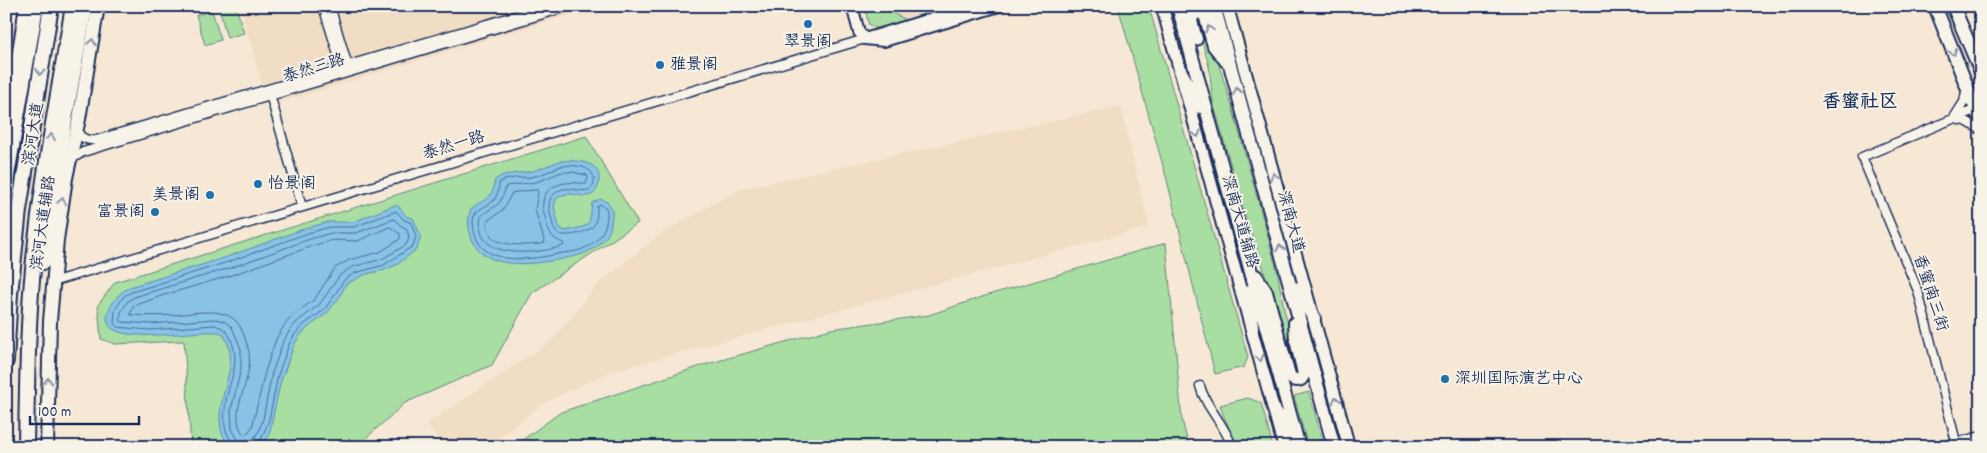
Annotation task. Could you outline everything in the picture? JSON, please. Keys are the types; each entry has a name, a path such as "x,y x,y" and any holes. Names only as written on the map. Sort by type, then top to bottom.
{"highway":[{"path":"6,181 36,6"},
{"name":"滨河大道","path":"6,361 10,294 19,210 51,6"},
{"name":"滨河大道","path":"26,447 32,281 40,207 73,6"},
{"path":"29,339 85,6"}],"main road":[{"path":"6,136 26,6"},
{"name":"滨河大道辅路","path":"47,447 52,282 59,219 98,6"},
{"name":"深南大道辅路","path":"1162,6 1284,447"},
{"path":"1178,6 1298,446"},
{"name":"深南大道","path":"1214,6 1334,447"},
{"path":"1226,6 1349,447"},
{"path":"1935,6 1966,86 1978,108 1981,122"},
{"path":"1953,6 1981,72"},
{"path":"1201,90 1200,56 1191,21 1195,13 1199,12 1205,15 1214,46 1232,71"},
{"path":"6,72 16,56 21,42"},
{"path":"1180,70 1210,124"},
{"path":"46,244 46,300 50,321"},
{"path":"1249,266 1252,329"},
{"path":"1249,266 1266,292 1289,375 1292,379 1297,380 1302,377 1304,372 1296,340 1294,298"},
{"path":"1288,277 1314,318"},
{"path":"1274,409 1298,446"}],"street":[{"path":"323,6 346,70"},
{"path":"330,6 346,70"},
{"name":"泰然三路","path":"346,70 548,6"},
{"name":"泰然三路","path":"69,163 77,154 82,152 269,93 570,6"},
{"path":"852,6 859,32 865,39"},
{"path":"859,6 865,39"},
{"name":"泰然一路","path":"52,282 972,6"},
{"name":"泰然一路","path":"865,39 884,41 999,6"},
{"path":"1952,119 1964,102 1966,86"},
{"name":"泰然三路","path":"77,128 83,138 96,140 269,93"},
{"path":"269,93 302,207"},
{"path":"1952,119 1978,108"},
{"path":"1952,119 1966,122 1981,130"},
{"name":"香蜜南三街","path":"1952,119 1862,157 1918,292 1956,442"},
{"path":"1200,386 1203,397 1229,438 1232,447"},
{"path":"1940,447 1981,436"}],"shaded area":[{"path":"240,6 597,6 268,106"},
{"path":"864,6 953,6 879,29 869,25"},
{"path":"1121,106 1149,227 609,372 542,404 487,447 446,447 426,424 551,341 600,282 662,233 740,189"}],"green space":[{"path":"236,6 244,33 227,38 219,8"},
{"path":"864,6 877,6 907,20 879,29 869,25"},
{"path":"1118,6 1149,7 1248,357 1244,367 1215,374 1167,180"},
{"path":"212,11 221,40 205,45 196,15"},
{"path":"1200,18 1205,22 1232,106 1277,270 1284,309 1300,369 1298,372 1294,373 1291,370 1262,263 1246,219 1213,102 1209,66 1197,24"},
{"path":"586,136 638,223 532,293 492,365 405,403 356,447 191,447 184,341 115,344 101,339 98,305 115,282"},
{"path":"1166,243 1182,420 1189,447 513,447 561,412 704,365 831,329 929,315 988,295"},
{"path":"1309,392 1324,447 1308,447 1294,396"},
{"path":"1248,398 1261,403 1273,447 1236,447 1220,405"}],"water":[{"path":"560,161 579,161 591,165 596,168 599,180 598,188 589,196 566,194 556,199 554,207 559,227 565,231 588,224 592,203 600,199 608,203 612,210 609,232 605,238 591,250 582,254 538,263 525,264 499,261 488,257 478,250 470,232 470,213 471,209 490,196 495,180 503,175 533,171"},
{"path":"395,205 407,217 413,218 421,236 417,249 398,264 385,270 366,274 346,284 339,298 327,313 299,337 294,345 280,384 269,435 261,447 230,447 222,433 221,404 230,360 229,346 222,333 130,334 115,330 107,321 113,303 119,295 130,287 227,257 306,228 329,222 353,222"}],"place":[{"name":"翠景阁","path":"808,24"},
{"name":"雅景阁","path":"660,65"},
{"name":"怡景阁","path":"258,184"},
{"name":"美景阁","path":"210,195"},
{"name":"富景阁","path":"155,212"},
{"name":"深圳国际演艺中心","path":"1445,379"}],"district":[{"name":"香蜜社区","path":"1860,103"}]}
